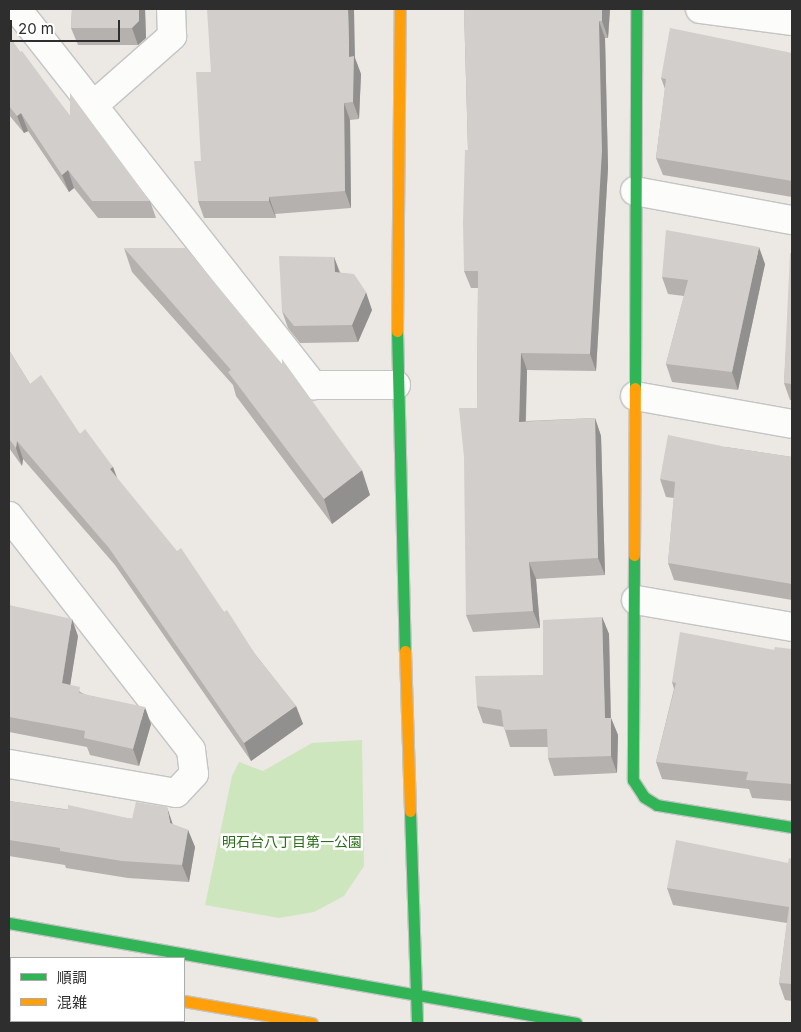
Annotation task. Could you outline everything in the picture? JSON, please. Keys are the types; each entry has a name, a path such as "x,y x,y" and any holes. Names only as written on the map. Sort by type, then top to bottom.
{"street":[{"path":"17,9 95,104 314,385 396,385"},
{"path":"95,104 172,36 171,9"},
{"path":"400,9 396,385 417,1023"},
{"path":"636,9 636,600 634,780 644,796 657,805 792,827"},
{"path":"700,9 792,21"},
{"path":"635,191 792,220"},
{"path":"635,396 792,424"},
{"path":"9,516 191,750 194,774 176,793 9,764"},
{"path":"636,600 792,627"},
{"path":"9,923 576,1023"},
{"path":"185,1001 312,1023"}],"green space":[{"name":"明石台八丁目第一公園","path":"362,740 364,866 344,896 314,912 279,918 205,905 232,776 239,762 263,771 312,743"}],"building":[{"path":"72,9 139,9 139,21 132,28 71,28"},
{"path":"207,9 348,9 349,57 354,56 353,102 344,103 345,191 269,197 269,201 198,201 194,161 201,161 196,72 211,72"},
{"path":"464,9 602,9 602,21 599,21 602,151 590,354 521,353 519,422 595,418 598,558 529,562 533,611 466,615 464,457 459,408 477,408 478,271 464,271 465,150 468,150"},
{"path":"670,28 792,53 792,181 656,158 666,79 661,78"},
{"path":"9,36 70,116 70,93 150,201 92,201 68,170 62,175 21,113 17,116 9,106"},
{"path":"666,230 759,247 732,372 666,364 688,280 662,277"},
{"path":"124,248 186,248 282,364 282,359 362,470 324,499 228,372 231,370"},
{"path":"790,253 792,253 792,384 784,383"},
{"path":"279,256 334,257 335,272 354,274 366,292 352,325 294,326 282,311"},
{"path":"9,350 30,384 41,375 80,434 85,429 113,467 110,469 177,551 181,548 224,612 227,610 255,654 296,706 244,743 109,548 17,441 16,448 9,439"},
{"path":"668,435 726,447 792,457 792,584 668,563 675,482 660,479"},
{"path":"9,605 72,619 62,683 80,687 79,693 145,707 133,749 84,738 85,731 9,717"},
{"path":"602,617 605,718 611,718 611,756 548,758 547,729 504,730 501,710 477,706 475,676 543,675 543,620"},
{"path":"680,632 774,650 775,647 792,649 792,784 746,780 748,772 656,762 676,683 672,682"},
{"path":"9,801 68,810 68,805 132,819 136,802 167,807 170,823 188,830 182,865 122,861 9,840"},
{"path":"676,840 788,863 789,858 792,859 792,984 779,983 789,907 667,888"}],"traffic: fast":[{"path":"635,388 636,9"},
{"path":"397,331 405,651"},
{"path":"634,555 633,780 644,797 657,805 792,827"},
{"path":"410,811 417,1023"},
{"path":"9,923 576,1023"}],"traffic: slow":[{"path":"397,331 400,9"},
{"path":"634,555 635,388"},
{"path":"405,651 410,811"},
{"path":"185,1001 312,1023"}]}
